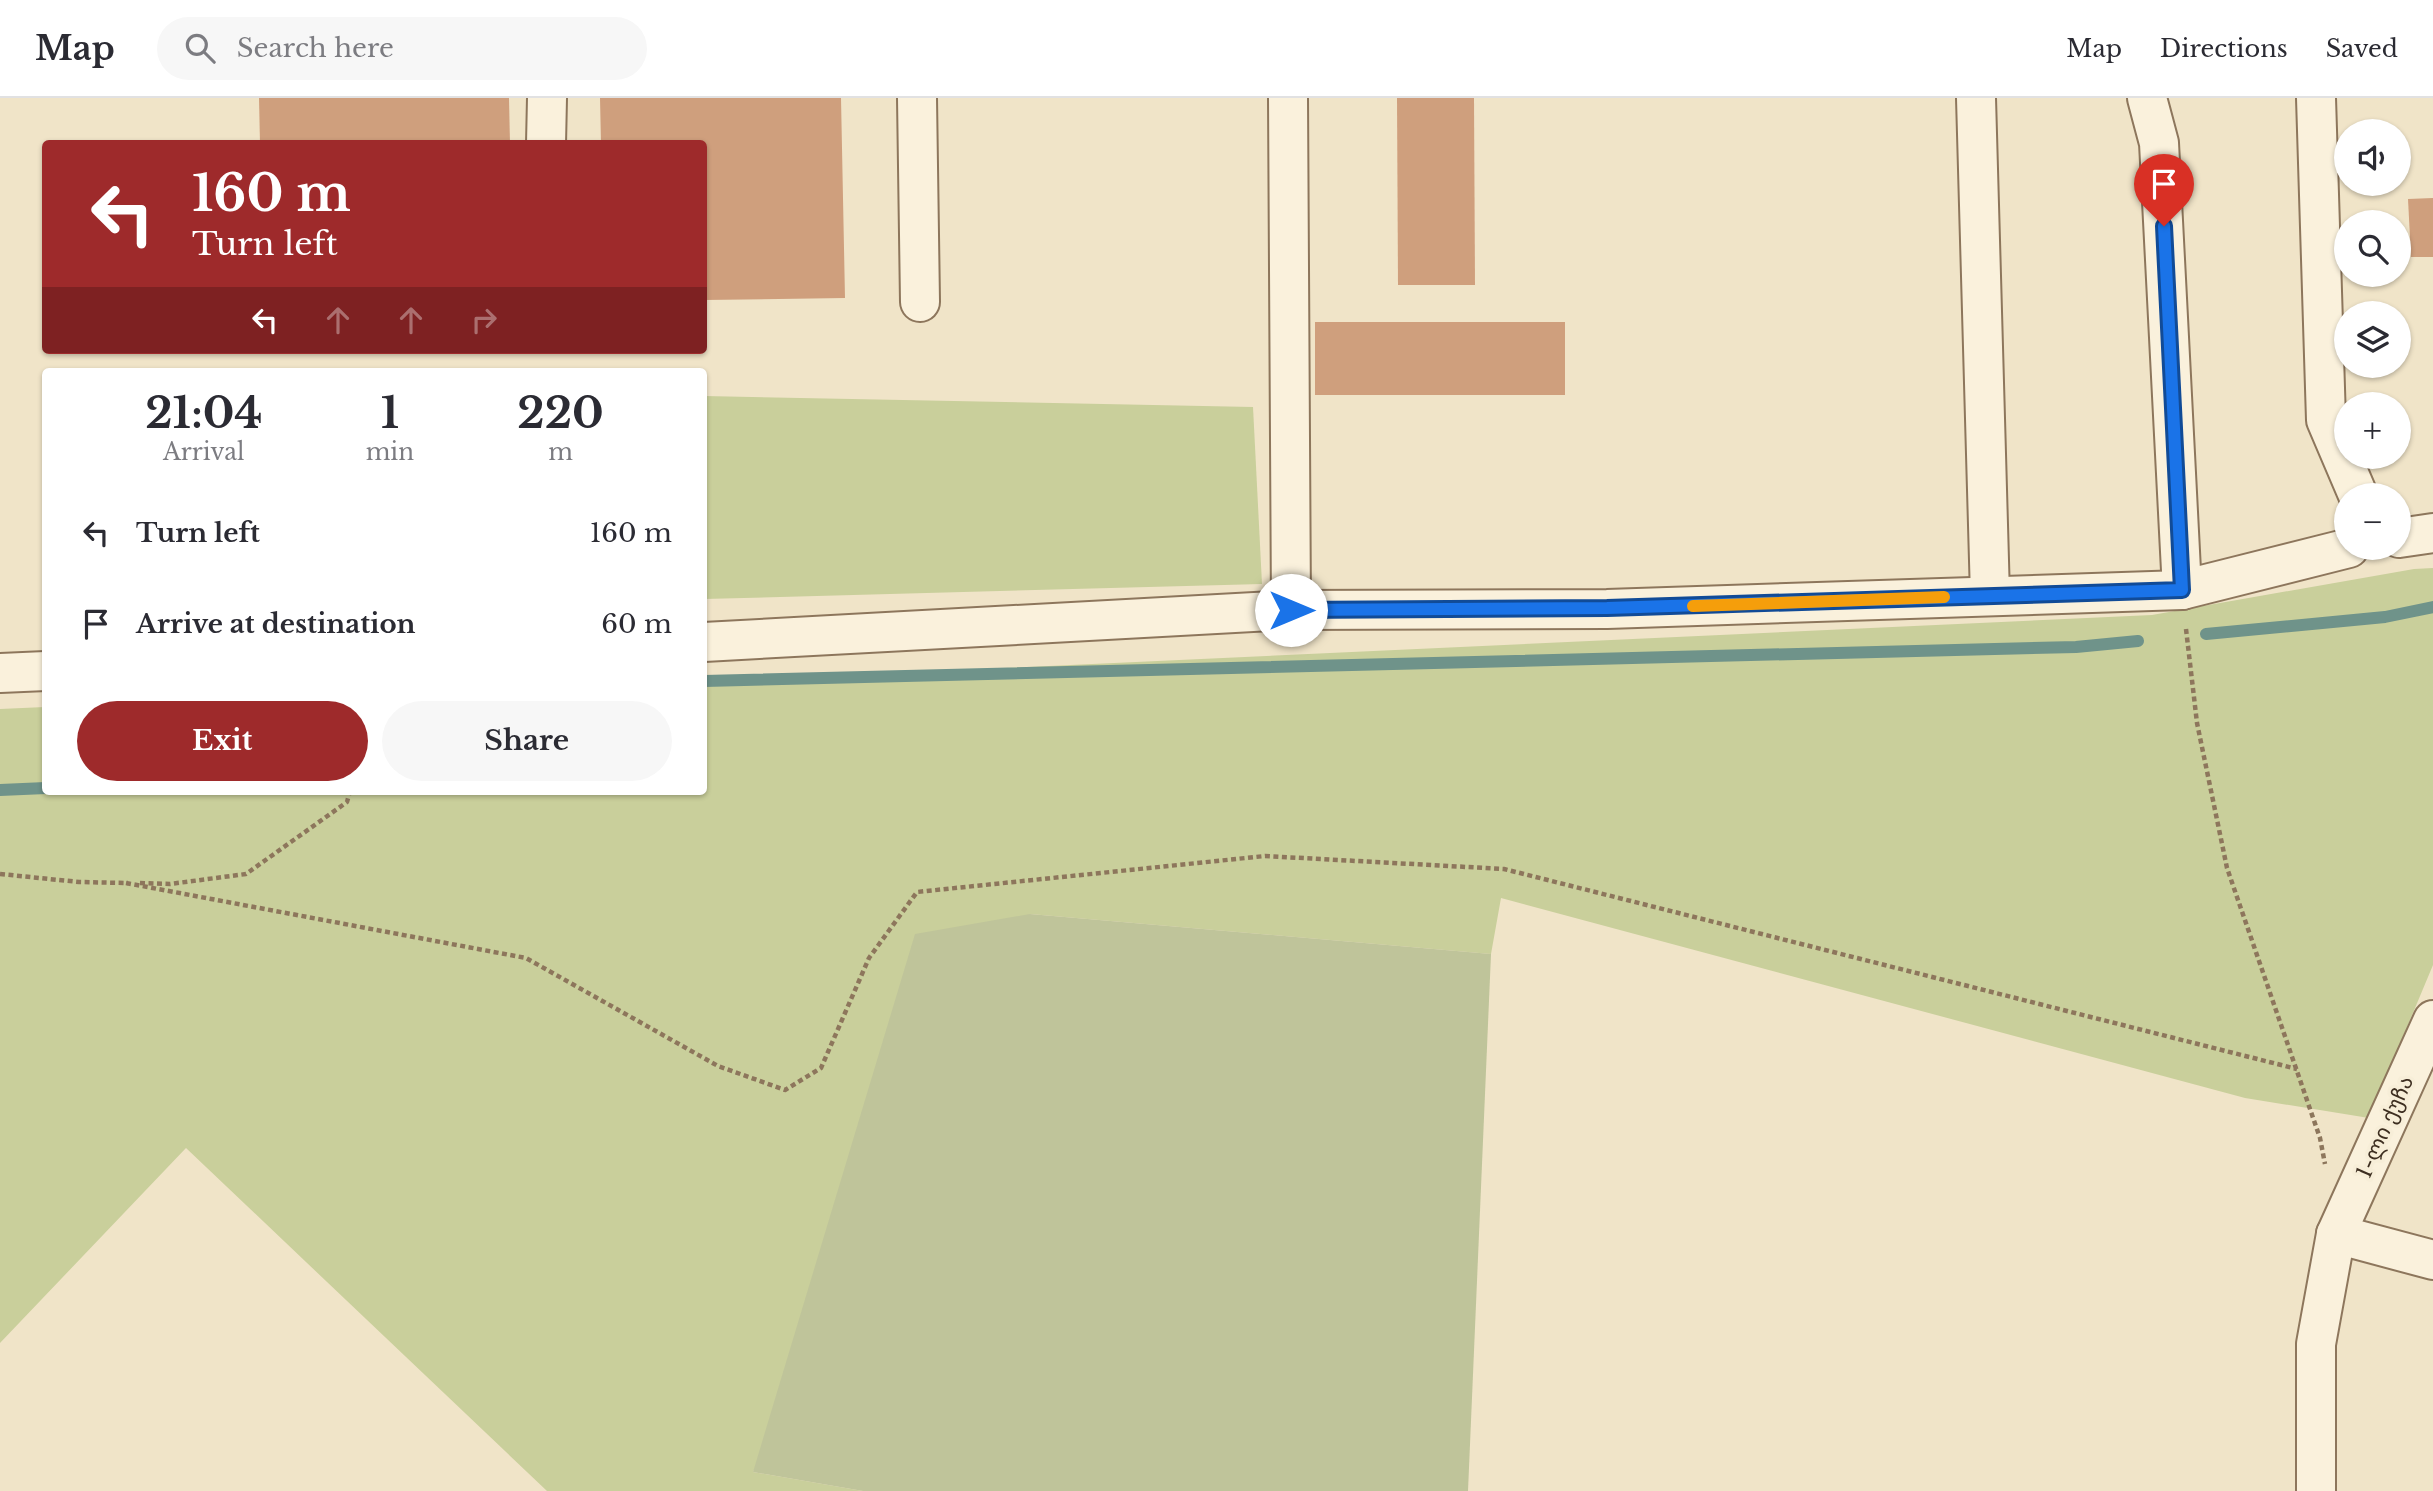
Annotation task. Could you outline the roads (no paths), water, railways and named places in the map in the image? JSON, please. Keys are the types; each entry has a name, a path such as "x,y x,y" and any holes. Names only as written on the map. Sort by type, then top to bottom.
{"street":[{"path":"546,140 547,98"},
{"path":"916,98 920,302"},
{"path":"1288,98 1291,610"},
{"path":"1976,98 1990,596"},
{"path":"2147,98 2159,143 2182,590"},
{"path":"2316,98 2326,420 2353,483"},
{"path":"2411,536 2433,533"},
{"path":"707,642 1291,610 1607,608 2182,590 2334,552"},
{"path":"0,673 42,671"},
{"name":"1-ლი ქუჩა","path":"2316,1491 2316,1345 2336,1234 2433,1020"},
{"path":"2336,1234 2433,1260"}],"waterway":[{"path":"2206,634 2385,617 2433,607"},
{"path":"707,681 2076,647 2138,641"},
{"path":"0,790 42,788"}]}
